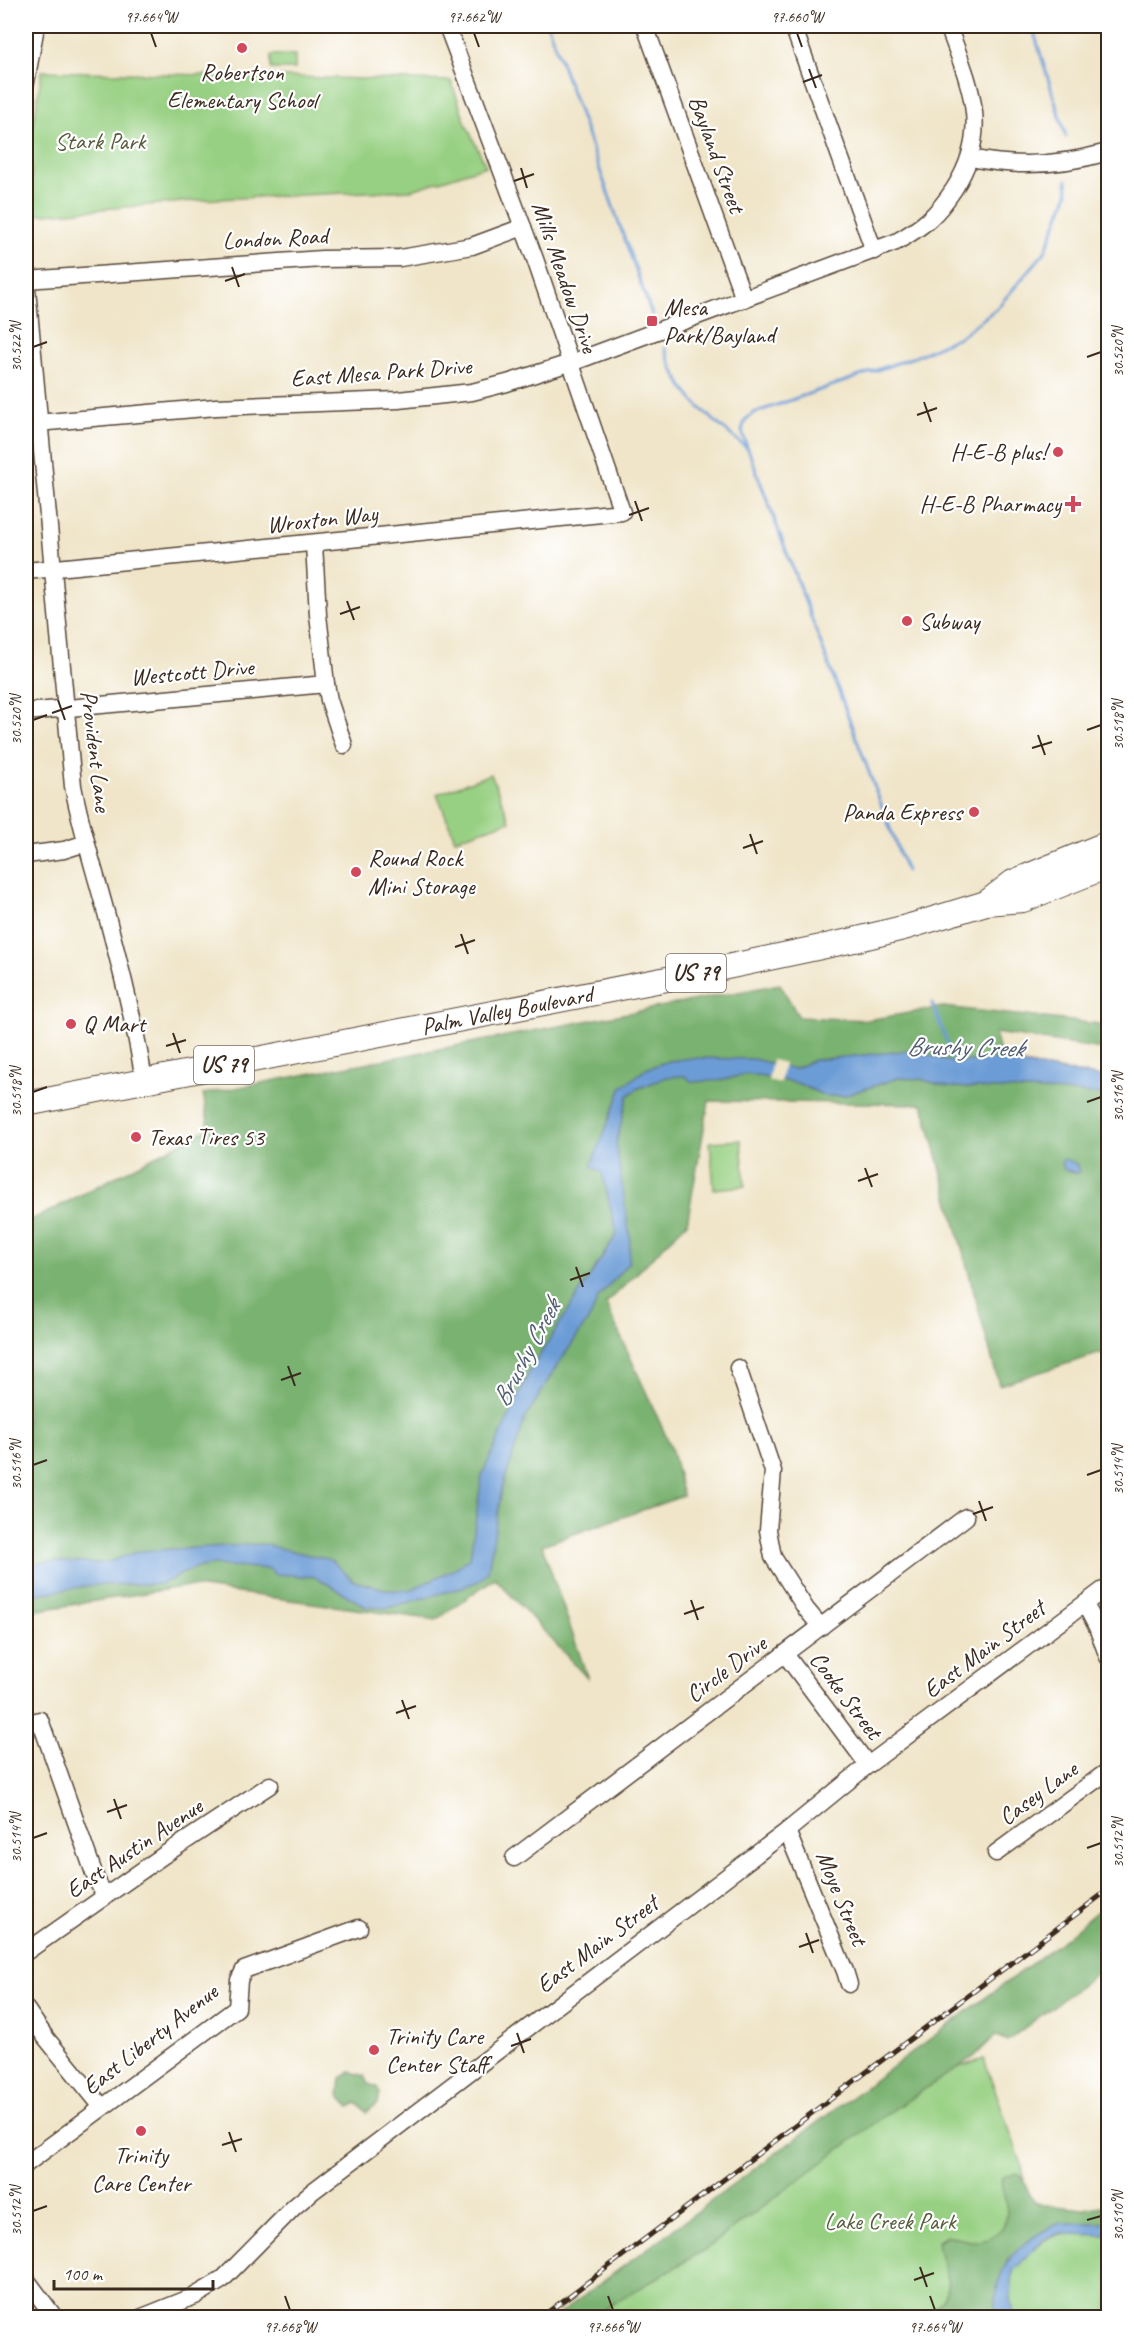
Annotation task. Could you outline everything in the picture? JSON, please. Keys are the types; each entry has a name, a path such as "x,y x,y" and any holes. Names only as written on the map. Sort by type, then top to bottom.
{"highway":[{"name":"Palm Valley Boulevard","path":"986,903 1013,882 1108,843"},
{"name":"Palm Valley Boulevard","path":"26,1104 844,942 907,927 986,903 1023,900 1108,866"}],"street":[{"path":"26,82 36,26"},
{"name":"Mills Meadow Drive","path":"447,26 523,227 622,512"},
{"name":"Bayland Street","path":"645,26 744,299"},
{"path":"793,26 874,251"},
{"name":"East Mesa Park Drive","path":"32,424 216,407 435,398 507,383 570,363 896,242 930,221 951,194 971,158 975,136 974,107 968,82 948,26"},
{"path":"971,158 1028,165 1064,162 1108,152"},
{"name":"London Road","path":"26,279 322,259 400,258 472,246 523,227"},
{"name":"Provident Lane","path":"26,279 32,424 53,568 73,786 139,1046 144,1081"},
{"name":"Wroxton Way","path":"26,570 314,544 622,512"},
{"path":"314,544 318,615 326,684 344,745"},
{"name":"Westcott Drive","path":"26,712 326,684"},
{"path":"26,855 64,850 86,843"},
{"path":"738,1368 773,1471 768,1530 774,1557 806,1609 821,1627"},
{"name":"Circle Drive","path":"514,1858 966,1517"},
{"name":"East Main Street","path":"140,2318 195,2296 222,2280 313,2191 787,1831 868,1765 1107,1586"},
{"path":"1085,1604 1097,1626 1108,1657"},
{"name":"Cooke Street","path":"785,1654 868,1765"},
{"path":"33,1722 96,1879 105,1896"},
{"name":"Casey Lane","path":"996,1853 1108,1771"},
{"name":"East Austin Avenue","path":"26,1952 270,1785"},
{"name":"Moye Street","path":"787,1831 849,1984"},
{"name":"East Liberty Avenue","path":"26,2164 237,2007 239,1980 244,1970 359,1928"},
{"path":"26,2009 46,2038 102,2107"},
{"path":"26,2278 55,2318"}],"green space":[{"path":"271,55 295,55 295,69 271,69"},
{"name":"Stark Park","path":"42,71 451,81 466,124 486,166 412,190 217,199 34,215 30,144"},
{"path":"491,774 510,821 455,839 437,794"},
{"path":"780,984 799,1017 868,1020 943,1007 1108,1025 1108,1050 995,1033 1002,1061 1108,1078 1108,1351 999,1385 923,1104 709,1101 687,1223 606,1304 671,1447 683,1496 542,1545 588,1679 495,1578 436,1620 188,1586 26,1612 26,1222 209,1128 203,1094"},
{"path":"741,1140 745,1186 714,1189 710,1142"},
{"path":"1108,1902 1108,1965 1007,2041 996,2035 974,2057 891,2111 706,2249 591,2317 555,2317 1058,1944"},
{"name":"Lake Creek Park","path":"984,2059 1022,2165 1024,2179 1022,2177 1033,2212 925,2317 584,2318 939,2074"},
{"path":"351,2072 365,2076 369,2084 377,2087 380,2093 378,2103 367,2112 356,2103 350,2107 339,2096 341,2078"},
{"path":"1018,2173 1036,2204 1084,2209 1108,2205 1108,2223 1060,2223 1007,2260 998,2317 961,2317 946,2310 934,2317 925,2318 937,2306 947,2288 937,2241 946,2236 979,2241 986,2240 997,2233 1004,2224 1007,2212 1002,2177"},
{"path":"1091,2233 1108,2235 1108,2317 1014,2317 1011,2282 1013,2271 1018,2264 1032,2249 1047,2239 1055,2236"}],"water":[{"path":"914,1050 954,1063 989,1059 1108,1078 1108,1102 1101,1095 948,1087 920,1079 898,1078 843,1096 825,1096 797,1083 747,1074 723,1080 692,1082 685,1076 667,1077 637,1089 628,1096 616,1144 630,1238 629,1262 598,1298 591,1316 525,1419 502,1488 488,1571 479,1581 387,1608 366,1607 316,1577 274,1574 270,1569 212,1565 191,1569 162,1584 93,1585 26,1596 26,1565 44,1562 106,1563 139,1551 262,1544 331,1560 354,1581 389,1590 410,1590 452,1570 470,1558 482,1475 531,1368 617,1234 602,1173 591,1166 622,1087 646,1069 669,1061 692,1058 753,1059 794,1069 814,1060"},
{"path":"1064,1159 1076,1164 1078,1173 1063,1169 1061,1162"},
{"path":"1060,2223 1108,2223 1108,2235 1060,2234 1043,2240 1013,2271 1011,2298 1014,2317 997,2317 998,2284 1010,2259 1031,2239"}],"pier":[{"path":"772,1060 784,1063 780,1083 768,1081"}],"waterway":[{"path":"548,26 652,315"},
{"path":"1032,26 1066,137"},
{"path":"747,447 742,431 745,420 754,413 917,356 961,336 997,308 1045,252 1068,193 1067,180"},
{"path":"665,348 679,381 697,405 748,449 906,871"},
{"name":"Brushy Creek","path":"932,1003 956,1066"}],"railway":[{"path":"540,2318 1108,1890"}],"place":[{"name":"Robertson Elementary School","path":"242,48"},
{"name":"Mesa Park/Bayland","path":"652,321"},
{"name":"H-E-B plus!","path":"1058,452"},
{"name":"H-E-B Pharmacy","path":"1073,504"},
{"name":"Subway","path":"907,621"},
{"name":"Panda Express","path":"974,812"},
{"name":"Round Rock Mini Storage","path":"356,872"},
{"name":"Q Mart","path":"71,1024"},
{"name":"Texas Tires 53","path":"136,1137"},
{"name":"Trinity Care Center Staff","path":"374,2050"},
{"name":"Trinity Care Center","path":"141,2131"}]}
